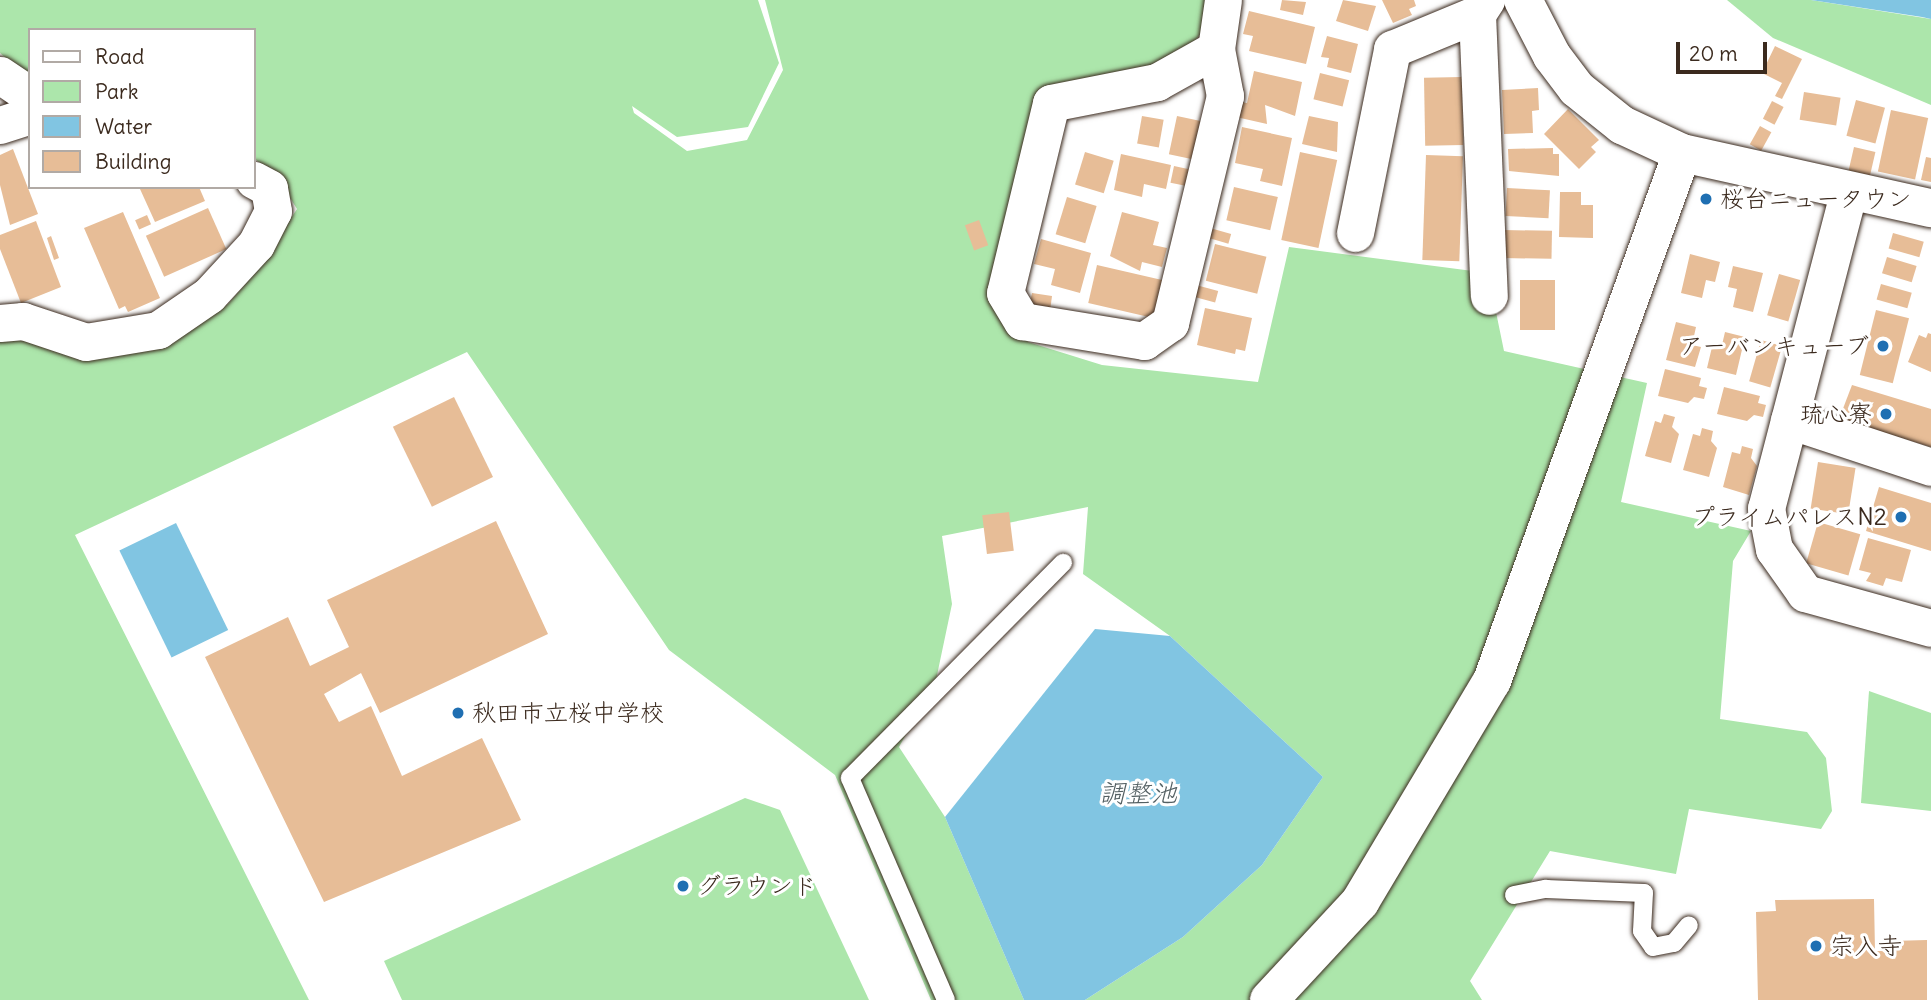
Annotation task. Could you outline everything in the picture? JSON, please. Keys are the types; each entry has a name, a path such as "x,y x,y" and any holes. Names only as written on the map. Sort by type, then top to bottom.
{"street":[{"path":"1216,49 1157,82 1051,103 1005,293 1022,321 1144,341 1170,324 1225,96 1216,49 1223,0"},
{"path":"1523,0 1552,55 1577,89 1622,125 1682,153 1931,208"},
{"path":"1355,233 1392,49 1482,7 1489,296"},
{"path":"0,75 28,94"},
{"path":"0,125 28,116"},
{"path":"1269,1000 1296,976 1360,902 1492,681 1682,153"},
{"path":"0,323 23,321 86,342 159,330 209,295 256,244 273,212 268,188 256,181"},
{"path":"1849,190 1766,508 1774,549 1805,593 1931,628"},
{"path":"1789,420 1931,467"}],"lane":[{"path":"946,1000 850,778 1062,563"},
{"path":"1514,895 1546,889 1644,893 1642,931 1653,947 1674,943 1689,925"}],"green space":[{"path":"0,0 758,0 779,63 748,127 677,137 632,106 634,113 687,151 747,140 783,70 765,0 1206,0 1209,23 1174,67 1036,102 993,279 1028,342 1102,365 1258,382 1289,247 1488,273 1504,351 1647,383 1621,502 1751,531 1733,561 1720,719 1807,732 1826,758 1832,811 1821,829 1689,809 1676,874 1550,851 1470,981 1482,1000 1085,1000 1183,937 1262,865 1323,777 1170,636 1083,574 1088,507 942,536 952,604 936,680 899,747 945,817 1024,1000 931,1000 835,775 669,650 467,352 75,535 309,1000 0,1000 0,338 40,340 76,359 162,347 228,304 254,274 297,209 279,180 256,160 256,28 28,28 28,77 0,53"},
{"path":"1727,0 1811,0 1931,19 1931,105 1773,38"},
{"path":"1869,691 1931,713 1931,811 1861,803"},
{"name":"グラウンド","path":"745,798 780,810 869,1000 402,1000 384,961"}],"water":[{"path":"1811,0 1931,0 1931,19 1922,17"},
{"path":"176,523 228,630 172,658 119,551"},
{"name":"調整池","path":"1095,629 1170,636 1323,777 1262,865 1183,937 1085,1000 1024,1000 945,817"}],"building":[{"path":"1282,0 1306,2 1303,15 1280,10"},
{"path":"1343,0 1376,6 1368,31 1336,21"},
{"path":"1382,0 1414,0 1416,6 1409,9 1412,15 1393,23"},
{"path":"1249,11 1315,27 1306,64 1249,51 1253,36 1243,34"},
{"path":"1327,36 1358,44 1351,73 1327,67 1329,58 1321,57"},
{"path":"1775,46 1802,59 1782,99 1775,96 1782,83 1762,73"},
{"path":"1254,71 1302,82 1295,116 1265,105 1267,124 1236,117 1240,102 1247,103"},
{"path":"1320,73 1349,80 1343,106 1313,99"},
{"path":"1462,77 1463,145 1425,146 1424,78"},
{"path":"1538,88 1539,110 1532,111 1533,133 1504,134 1502,90"},
{"path":"1804,92 1841,98 1836,125 1800,120"},
{"path":"1856,100 1885,108 1875,144 1846,136"},
{"path":"1772,101 1784,107 1775,125 1763,119"},
{"path":"1568,109 1599,140 1591,147 1596,152 1579,169 1544,134"},
{"path":"1891,110 1928,118 1915,180 1878,172"},
{"path":"1142,116 1164,120 1159,147 1137,144"},
{"path":"1177,116 1205,122 1197,160 1169,154"},
{"path":"1309,116 1338,122 1337,152 1302,144"},
{"path":"1760,126 1771,132 1761,151 1750,144"},
{"path":"1242,127 1292,138 1282,186 1260,181 1263,169 1235,163"},
{"path":"1854,147 1875,152 1870,175 1849,170"},
{"path":"1553,148 1553,154 1559,154 1559,176 1509,171 1508,149"},
{"path":"13,149 38,214 10,225 0,185 0,155"},
{"path":"1085,152 1114,161 1104,193 1075,185"},
{"path":"1300,152 1337,160 1318,248 1281,240"},
{"path":"1121,154 1171,165 1166,189 1144,184 1142,197 1114,190"},
{"path":"1426,155 1463,156 1459,261 1422,260"},
{"path":"1926,157 1931,158 1931,182 1921,180"},
{"path":"1174,166 1193,170 1189,187 1170,183"},
{"path":"1234,187 1278,197 1270,230 1226,220"},
{"path":"1507,188 1550,190 1548,218 1506,216"},
{"path":"140,189 200,189 205,201 155,222"},
{"path":"1560,192 1581,192 1581,205 1593,205 1593,238 1559,237"},
{"path":"1067,197 1097,206 1085,243 1056,234"},
{"path":"208,208 226,249 164,277 146,236"},
{"path":"123,212 160,298 128,312 125,306 119,309 84,228"},
{"path":"1122,212 1159,222 1153,245 1167,248 1162,267 1142,262 1140,271 1110,256"},
{"path":"147,215 151,224 139,229 135,220"},
{"path":"979,220 988,245 974,251 965,225"},
{"path":"36,221 61,287 21,303 0,249 0,235"},
{"path":"1210,228 1231,234 1228,244 1207,238"},
{"path":"1503,230 1552,231 1552,259 1503,258"},
{"path":"1893,233 1924,242 1919,257 1889,248"},
{"path":"51,236 59,258 54,260 47,238"},
{"path":"1041,239 1091,253 1080,293 1051,285 1055,269 1034,264"},
{"path":"1215,244 1266,257 1257,294 1206,281"},
{"path":"1690,254 1720,262 1715,282 1706,280 1702,298 1681,293"},
{"path":"1887,257 1917,266 1912,282 1882,273"},
{"path":"1097,265 1164,281 1155,319 1088,303"},
{"path":"1733,266 1763,273 1753,312 1733,307 1737,289 1728,287"},
{"path":"1779,274 1800,280 1788,321 1767,315"},
{"path":"1520,280 1555,280 1555,330 1520,330"},
{"path":"1881,284 1912,293 1907,308 1877,299"},
{"path":"1196,285 1218,291 1215,303 1193,297"},
{"path":"1032,293 1052,296 1050,311 1030,303"},
{"path":"1205,308 1252,318 1245,351 1236,349 1235,354 1197,345"},
{"name":"アーバンキューブ","path":"1876,310 1909,318 1893,383 1860,375"},
{"path":"1676,322 1696,327 1692,345 1701,347 1695,367 1666,360"},
{"path":"1725,332 1745,337 1736,375 1707,368 1712,347 1721,349"},
{"path":"1928,333 1931,334 1931,372 1908,362 1919,335 1926,338"},
{"path":"1761,340 1782,346 1770,387 1749,381"},
{"path":"1665,369 1701,378 1699,386 1707,388 1704,399 1694,397 1688,403 1658,396"},
{"name":"琉心寮","path":"1852,385 1931,409 1931,447 1839,419"},
{"path":"1724,387 1760,396 1758,403 1766,405 1763,417 1754,415 1747,421 1717,414"},
{"path":"454,397 493,477 432,507 393,427"},
{"path":"1664,414 1675,417 1672,427 1679,434 1671,463 1645,456 1655,421 1661,423"},
{"path":"1702,428 1713,431 1711,441 1717,448 1709,477 1683,470 1693,434 1700,436"},
{"path":"1742,446 1753,449 1751,458 1757,466 1749,495 1723,487 1732,452 1740,454"},
{"path":"1818,462 1856,468 1848,514 1811,508"},
{"name":"プライムパレスN2","path":"1879,487 1931,503 1931,551 1866,531"},
{"path":"1009,512 1014,551 987,554 982,515"},
{"path":"496,521 548,634 380,713 361,673 324,694 339,722 371,706 402,776 482,738 521,820 324,902 205,657 288,617 310,666 349,647 327,600"},
{"path":"1818,522 1860,534 1848,575 1806,563"},
{"path":"1868,538 1911,550 1902,582 1886,578 1883,586 1866,581 1871,573 1859,570"},
{"name":"宗入寺","path":"1874,899 1875,951 1891,951 1891,941 1927,940 1927,1000 1758,1000 1756,912 1776,911 1775,900"}],"place":[{"name":"桜台ニュータウン","path":"1706,199"},
{"name":"アーバンキューブ","path":"1883,346"},
{"name":"琉心寮","path":"1886,414"},
{"name":"プライムパレスN2","path":"1901,517"},
{"name":"秋田市立桜中学校","path":"458,713"},
{"name":"グラウンド","path":"683,886"},
{"name":"宗入寺","path":"1816,946"}]}
